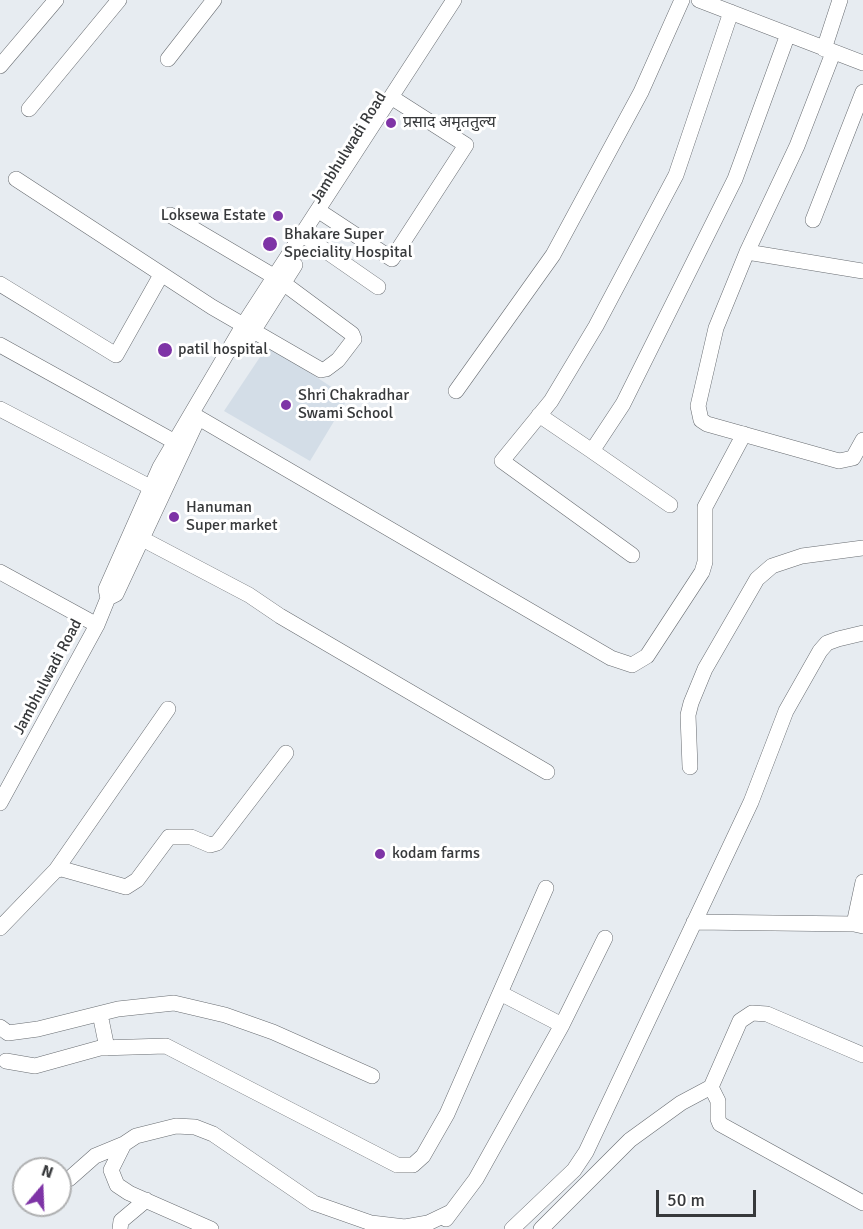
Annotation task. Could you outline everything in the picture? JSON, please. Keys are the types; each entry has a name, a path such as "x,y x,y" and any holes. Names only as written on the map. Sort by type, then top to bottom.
{"street":[{"path":"0,66 56,0"},
{"path":"29,109 119,0"},
{"path":"168,59 214,0"},
{"name":"Jambhulwadi Road","path":"0,803 97,625 108,598 106,589 195,416 395,100 454,0"},
{"name":"Jambhulwadi Road","path":"395,100 465,0"},
{"path":"456,391 553,255 641,92 682,0"},
{"path":"699,0 863,63"},
{"path":"840,0 829,51 797,146 747,252 716,328 698,406 701,420 707,424 839,461 853,458 863,441"},
{"path":"632,555 502,461 551,401 596,326 676,175 731,12"},
{"path":"592,451 623,404 735,180 788,34"},
{"path":"813,220 863,92"},
{"path":"323,214 392,259 466,145 395,100"},
{"path":"16,179 161,275 321,370 338,360 354,339 352,334 279,281 170,215"},
{"path":"308,237 378,287"},
{"path":"747,252 863,271"},
{"path":"0,284 116,355 161,275"},
{"path":"0,345 175,442"},
{"path":"0,410 150,488"},
{"path":"539,415 670,505"},
{"path":"195,416 611,658 632,665 647,656 702,572 705,562 705,507 744,434"},
{"name":"Jambhulwadi Road","path":"135,535 150,488 175,442 195,416"},
{"path":"135,535 249,596 548,772"},
{"path":"690,767 688,715 690,703 705,669 757,579 772,566 802,556 863,548"},
{"path":"0,572 97,625"},
{"path":"512,1229 574,1170 586,1152 751,802 786,711 820,651 827,643 863,633"},
{"path":"0,928 56,870 168,709"},
{"path":"56,870 62,869 126,887 137,880 170,837 191,837 210,845 217,843 286,753"},
{"path":"694,922 858,925 863,882"},
{"path":"372,1076 273,1032 225,1015 174,1003 100,1014 38,1029 4,1030 3,1064 35,1066 108,1048 166,1046 397,1165 408,1166 418,1162 423,1156 447,1114 546,888"},
{"path":"438,1229 476,1179 562,1025 605,938"},
{"path":"500,993 562,1025"},
{"path":"542,1229 630,1140 681,1103 711,1087 740,1021 752,1013 767,1014 863,1055"},
{"path":"100,1014 108,1048"},
{"path":"711,1087 718,1101 720,1124 863,1203"},
{"path":"72,1176 95,1156 124,1144 136,1136 176,1126 195,1127 213,1134 314,1203 371,1223 405,1227 428,1223 451,1212"},
{"path":"124,1144 114,1163 112,1177 129,1193 211,1229"},
{"path":"120,1229 121,1221 146,1200"}],"shaded area":[{"name":"Shri Chakradhar Swami School","path":"268,345 348,398 310,461 224,411"}],"place":[{"name":"प्रसाद अमृततुल्य","path":"391,123"},
{"name":"Loksewa Estate","path":"278,216"},
{"name":"Bhakare Super Speciality Hospital","path":"270,244"},
{"name":"patil hospital","path":"165,350"},
{"name":"Shri Chakradhar Swami School","path":"286,405"},
{"name":"Hanuman Super market","path":"174,517"},
{"name":"kodam farms","path":"380,854"}]}
